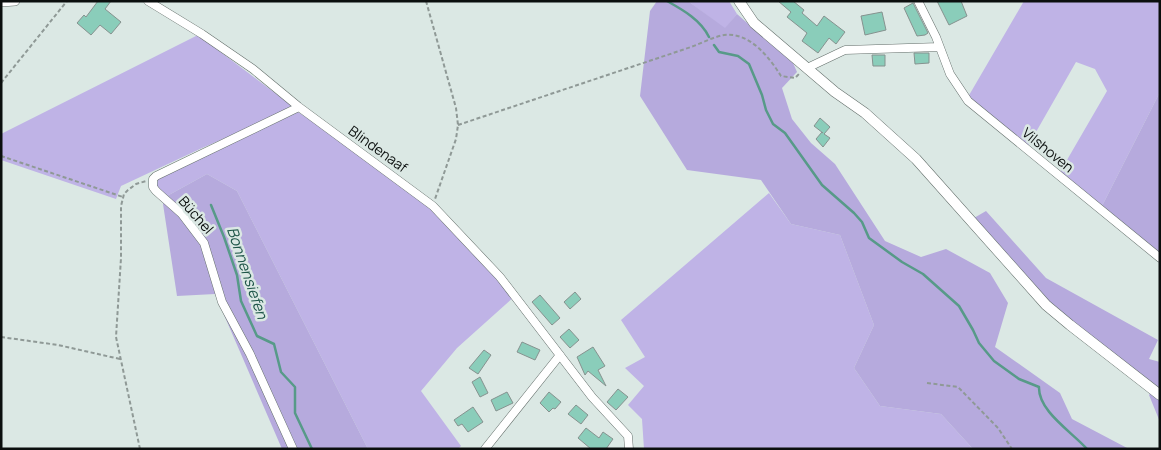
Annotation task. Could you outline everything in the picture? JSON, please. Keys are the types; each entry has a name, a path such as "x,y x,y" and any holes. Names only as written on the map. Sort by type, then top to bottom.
{"main road":[{"path":"739,1 754,23 835,92 864,113 916,159 1046,305 1070,326 1160,395"}],"street":[{"path":"1,2 15,1"},
{"name":"Blindenaaf","path":"148,1 202,34 253,69 299,107 433,206 500,277 592,397 628,436 629,449"},
{"name":"Vilshoven","path":"918,1 936,37 950,74 968,101 1160,258"},
{"path":"807,68 845,50 939,47"},
{"path":"153,179 299,107"},
{"name":"Büchel","path":"153,179 153,187 182,214 204,243 222,302 250,354 293,449"},
{"path":"485,449 560,355"}],"path":[{"path":"1,83 67,1"},
{"path":"426,1 456,108 458,125 456,139 433,206"},
{"path":"458,125 722,35 744,38 769,58 780,76 796,78 807,68"},
{"path":"1,156 123,197"},
{"path":"140,449 116,337 121,258 121,206 123,197 128,190 136,184 153,179"},
{"path":"1,337 58,345 120,359"},
{"path":"927,383 958,387 998,428 1012,449"}],"shaded area":[{"path":"657,1 688,1 725,28 737,14 793,63 797,72 782,88 792,119 811,143 835,164 885,241 921,257 946,249 990,273 1008,303 995,347 1060,393 1072,419 1129,449 973,449 941,414 880,406 854,368 874,325 840,235 791,224 761,180 687,170 640,96 650,11"},
{"path":"688,1 729,1 737,14 725,29"},
{"path":"1024,1 1160,1 1160,92 1102,206 1060,172 1107,91 1095,69 1076,62 1028,146 968,97"},
{"path":"198,35 295,108 202,148 121,186 116,199 1,160 1,134"},
{"path":"1160,92 1160,258 1102,206"},
{"path":"298,112 413,189 515,296 457,348 421,391 461,446 458,449 368,449 237,191 207,174 167,196 157,186 158,178"},
{"path":"207,174 237,191 368,449 282,449 215,294 177,296 163,204 167,196"},
{"path":"769,193 791,224 840,235 874,325 854,368 880,406 941,414 973,449 644,449 642,419 628,405 644,386 625,368 645,357 621,320"},
{"path":"986,211 1046,278 1158,340 1149,359 1160,362 1160,422 1149,395 1154,388 1034,290 974,218"}],"building":[{"path":"98,1 111,1 105,9 121,22 111,34 100,25 91,35 77,23 84,15 86,17"},
{"path":"778,1 793,1 804,10 802,13 817,26 824,16 845,32 836,44 829,38 818,53 802,41 807,33 787,17 791,12"},
{"path":"937,1 961,1 967,16 949,25"},
{"path":"913,3 928,33 925,35 917,36 904,8"},
{"path":"882,12 886,30 865,35 861,16"},
{"path":"914,53 929,53 929,63 915,64"},
{"path":"872,55 885,55 885,66 873,66"},
{"path":"820,118 830,127 824,134 830,138 823,147 816,139 822,132 814,126"},
{"path":"575,292 581,299 570,309 564,302"},
{"path":"540,295 560,318 552,325 532,302"},
{"path":"569,329 579,340 570,348 560,337"},
{"path":"522,342 540,350 535,360 517,352"},
{"path":"593,347 605,366 598,370 606,386 588,371 585,375 577,357"},
{"path":"484,350 491,355 478,374 469,368"},
{"path":"480,377 488,393 480,397 472,382"},
{"path":"618,389 628,397 616,410 607,402"},
{"path":"507,392 513,403 496,411 491,400"},
{"path":"549,392 561,402 555,409 553,408 549,412 540,403"},
{"path":"576,405 588,415 581,424 568,414"},
{"path":"473,407 483,422 468,432 462,424 458,426 454,420"},
{"path":"586,428 599,438 603,432 613,439 606,449 591,449 578,438"}],"waterway":[{"path":"667,1 701,25 709,37"},
{"path":"714,45 719,52 738,56 749,64 773,124 785,133 822,185 862,222 869,238 902,262 923,274 959,306 979,343 994,361 1019,379 1039,387 1040,396 1050,413 1087,449"},
{"name":"Bonnensiefen","path":"211,205 237,275 241,301 257,336 274,344 281,372 295,387 295,413 312,449"}]}
